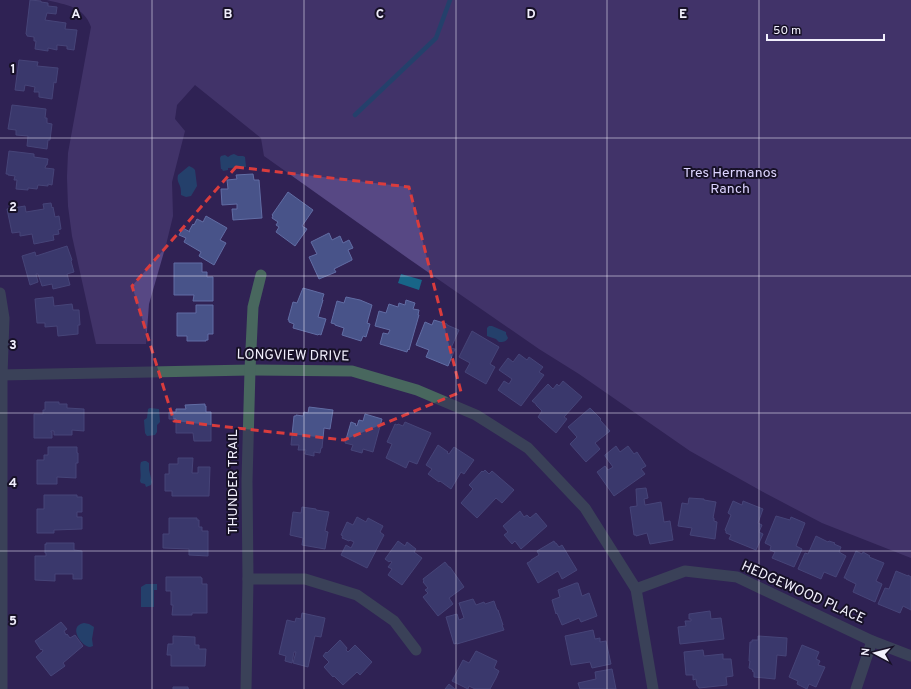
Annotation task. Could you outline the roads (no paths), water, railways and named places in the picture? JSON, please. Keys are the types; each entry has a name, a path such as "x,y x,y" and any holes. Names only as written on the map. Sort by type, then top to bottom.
{"street":[{"name":"THUNDER TRAIL","path":"246,689 248,579 247,481 250,370 253,307 261,275"},
{"path":"0,293 4,318 1,375 2,689"},
{"name":"LONGVIEW DRIVE","path":"1,375 250,370 352,371 417,390 476,415 528,448 585,508 636,589 653,689"},
{"name":"HEDGEWOOD PLACE","path":"636,589 685,571 737,577 872,641 911,656"},
{"path":"248,579 304,578 357,595 394,621 416,650"},
{"path":"856,689 872,641"}],"water":[{"path":"234,154 245,157 246,167 228,168 228,170 223,171 221,169 221,156 225,155 228,157"},
{"path":"189,166 195,170 197,186 191,196 186,197 181,195 178,175"},
{"path":"401,274 422,280 419,290 398,283"},
{"path":"489,326 506,332 508,338 504,342 499,342 496,339 487,336 487,328"},
{"path":"148,409 159,409 160,422 157,425 157,432 155,435 147,436 145,433 144,420 147,418"},
{"path":"144,461 149,463 152,482 151,485 146,487 145,484 141,483 140,481 140,464"},
{"path":"146,584 157,584 157,590 154,590 154,607 141,607 141,587"},
{"path":"84,623 94,627 92,639 93,646 90,647 83,644 76,632 79,625"}],"waterway":[{"path":"355,115 436,38 450,0"}],"park label":[{"name":"Tres Hermanos Ranch","path":"730,182"}]}
